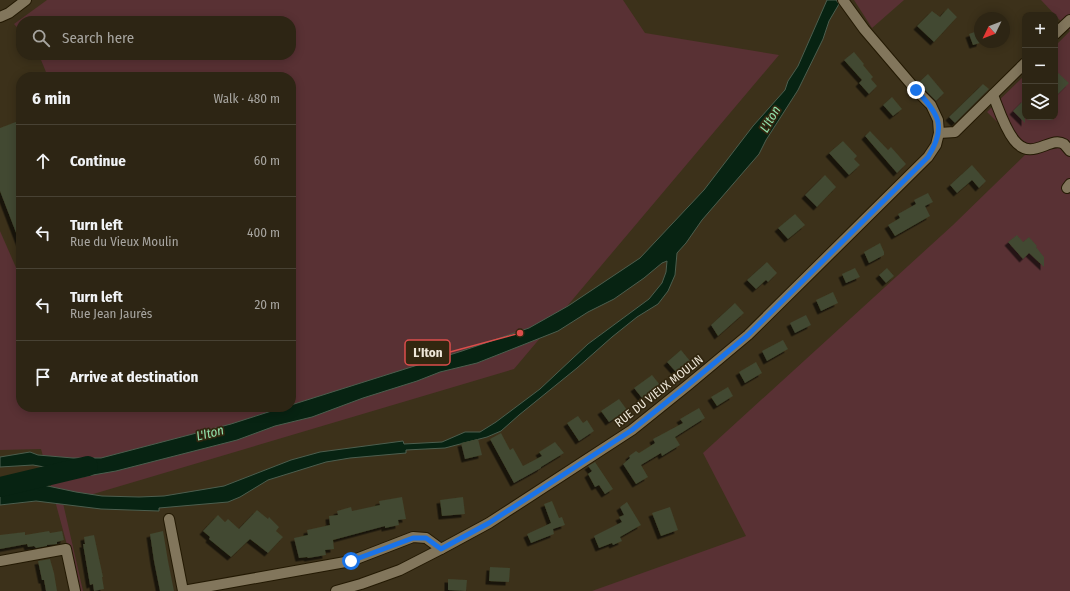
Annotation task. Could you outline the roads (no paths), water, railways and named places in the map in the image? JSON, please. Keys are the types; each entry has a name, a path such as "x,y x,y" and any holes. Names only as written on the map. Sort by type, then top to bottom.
{"street":[{"path":"0,17 9,13 26,0"},
{"path":"845,2 864,29 916,90 931,105 938,120 939,133 955,132 1022,66"},
{"path":"1058,31 1070,20"},
{"path":"993,95 1007,129 1015,141 1021,146 1030,150 1055,142 1063,143 1070,151"},
{"name":"RUE DU VIEUX MOULIN","path":"336,591 362,584 400,570 489,523 632,430 748,335 928,157 936,145 939,133"},
{"path":"169,519 183,591 351,561 413,538 426,538 441,549"},
{"path":"0,561 66,549 75,591"}],"water":[{"path":"827,0 836,0 839,4 829,21 823,39 798,90 766,140 759,154 702,220 677,253 675,275 668,291 658,304 637,317 612,337 501,431 487,437 445,448 406,450 406,453 350,458 326,462 268,480 240,497 228,502 159,508 159,511 101,509 36,501 0,505 0,478 62,472 61,470 33,465 0,467 0,457 30,452 38,455 73,458 101,458 231,424 268,412 296,412 296,403 462,351 529,328 568,306 640,258 704,190 753,126 785,90 788,81 798,66","holes":["667,261 666,272 662,283 649,299 588,344 540,389 480,432 465,432 442,442 404,444 403,441 320,452 291,460 224,486 164,496 102,496 43,485 63,478 70,479 116,471 237,440 275,426 312,417 440,372 477,363 558,331 588,312 614,299 662,263"]}],"waterway":[{"name":"L'Iton","path":"0,487 88,466"}],"place":[{"name":"L'Iton","path":"520,333"}]}
